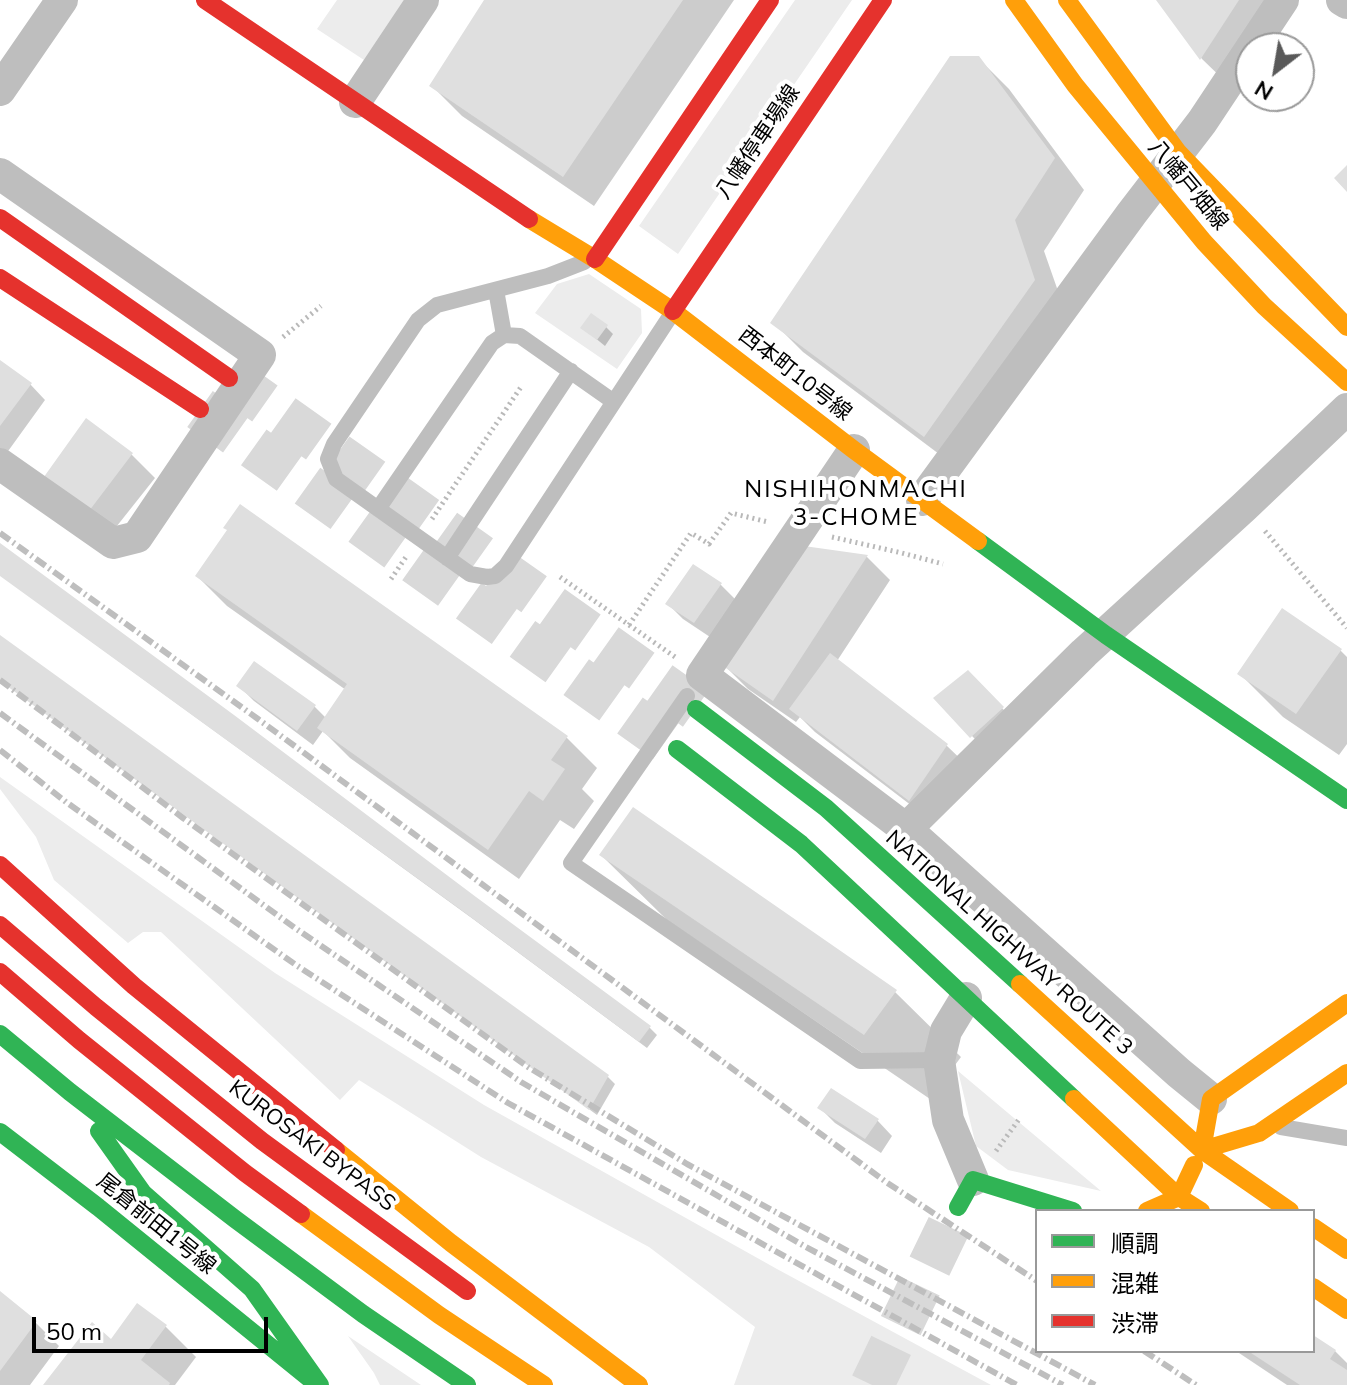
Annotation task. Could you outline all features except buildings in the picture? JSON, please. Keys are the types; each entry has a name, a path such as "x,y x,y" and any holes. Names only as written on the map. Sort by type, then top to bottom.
{"main road":[{"name":"西本町10号線","path":"205,0 543,229 673,311 854,450 1106,635 1347,800"},
{"path":"595,259 770,0"},
{"name":"八幡停車場線","path":"673,311 883,0"},
{"name":"八幡戸畑線","path":"1014,0 1075,85 1204,242 1264,306 1347,382"},
{"name":"八幡戸畑線","path":"1067,0 1178,152 1347,327"},
{"path":"0,218 229,378"},
{"path":"0,278 200,409"},
{"name":"NATIONAL HIGHWAY ROUTE 3","path":"696,709 826,808 1202,1150 1287,1209"},
{"path":"677,749 801,844 1179,1197 1198,1209"},
{"path":"0,843 26,916"},
{"path":"0,865 146,996 451,1243 639,1385"},
{"name":"KUROSAKI BYPASS","path":"0,925 262,1141 485,1303"},
{"path":"0,972 79,1040 245,1173 439,1315 544,1385"},
{"path":"1152,1209 1179,1197 1202,1150 1211,1099 1347,1003"},
{"path":"0,1034 190,1184 363,1314 467,1385"},
{"path":"1202,1150 1259,1133 1347,1073"},
{"path":"79,1085 100,1133 143,1193 252,1289 318,1385"},
{"name":"尾倉前田1号線","path":"0,1132 318,1385"},
{"path":"966,1193 1061,1209"},
{"path":"1315,1228 1347,1250"},
{"path":"1315,1288 1347,1310"}],"street":[{"path":"0,90 62,0"},
{"path":"355,102 423,0"},
{"path":"922,500 1202,122 1283,0"},
{"path":"1342,0 1347,3"},
{"path":"0,174 260,355 137,537 113,543 0,464"},
{"path":"906,829 1084,653 1347,409"},
{"path":"854,450 702,675 906,829 1211,1099"},
{"path":"966,998 946,1031 939,1060 948,1120 966,1193"}],"lane":[{"path":"595,259 548,276 437,305 418,320 334,444 328,459 336,479 470,574 495,576 506,566 673,311"},
{"path":"496,290 504,335"},
{"path":"378,509 492,343 504,335 520,336 614,402"},
{"path":"447,558 571,371"},
{"path":"702,675 571,863 860,1061 939,1060"},
{"path":"1271,1125 1347,1138"}],"path":[{"path":"260,355 321,306"},
{"path":"391,579 521,387"},
{"path":"1244,507 1347,628"},
{"path":"560,577 702,675"}],"shaded area":[{"path":"337,0 406,0 364,60 317,29"},
{"path":"795,0 852,0 678,254 639,226"},
{"path":"589,274 641,309 642,333 617,369 535,313 557,284"},
{"path":"0,777 275,973 484,1105 991,1385 734,1385 755,1327 649,1247 481,1157 359,1080 340,1100 161,932 143,932 128,943 54,880 36,837 0,789"},
{"path":"958,1071 1101,1191 1008,1170 976,1146"},
{"path":"348,1336 421,1385 380,1385"}],"tunnel":[{"path":"229,378 696,709"},
{"path":"200,409 677,749"},
{"path":"872,1385 958,1207"}],"railway":[{"path":"0,533 258,719 886,1182 1035,1280"},
{"path":"0,680 183,818 528,1067 687,1164 1035,1352"},
{"path":"0,713 295,928 521,1082 806,1247 1063,1385"},
{"path":"0,750 66,802 296,965 508,1103 1017,1385"},
{"path":"1036,1353 1095,1385"},
{"path":"1147,1353 1196,1385"}],"traffic: fast":[{"path":"978,541 1106,635 1347,800"},
{"path":"696,709 826,808 1020,984"},
{"path":"677,749 801,844 1074,1099"},
{"path":"0,1034 235,1219 363,1314 467,1385"},
{"path":"99,1131 143,1193 252,1289 320,1385"},
{"path":"0,1132 309,1378"},
{"path":"958,1207 973,1180 1067,1209"}],"traffic: slow":[{"path":"1014,0 1075,85 1204,242 1264,306 1347,382"},
{"path":"1067,0 1178,152 1347,327"},
{"path":"529,219 673,311 978,541"},
{"path":"1020,984 1202,1150 1287,1209"},
{"path":"1347,1003 1211,1099 1202,1150 1259,1133 1347,1073"},
{"path":"1074,1099 1179,1197 1198,1209"},
{"path":"336,1150 451,1243 639,1385"},
{"path":"1152,1209 1179,1197 1194,1165"},
{"path":"301,1214 439,1315 544,1385"},
{"path":"1315,1228 1347,1250"},
{"path":"1315,1288 1347,1310"}],"traffic: jam":[{"path":"205,0 529,219"},
{"path":"595,259 770,0"},
{"path":"673,311 883,0"},
{"path":"0,218 229,378"},
{"path":"0,278 200,409"},
{"path":"0,865 134,986 336,1150"},
{"path":"0,925 262,1141 467,1291"},
{"path":"0,972 79,1040 301,1214"}],"district":[{"name":"NISHIHONMACHI 3-CHOME","path":"856,504"}]}
